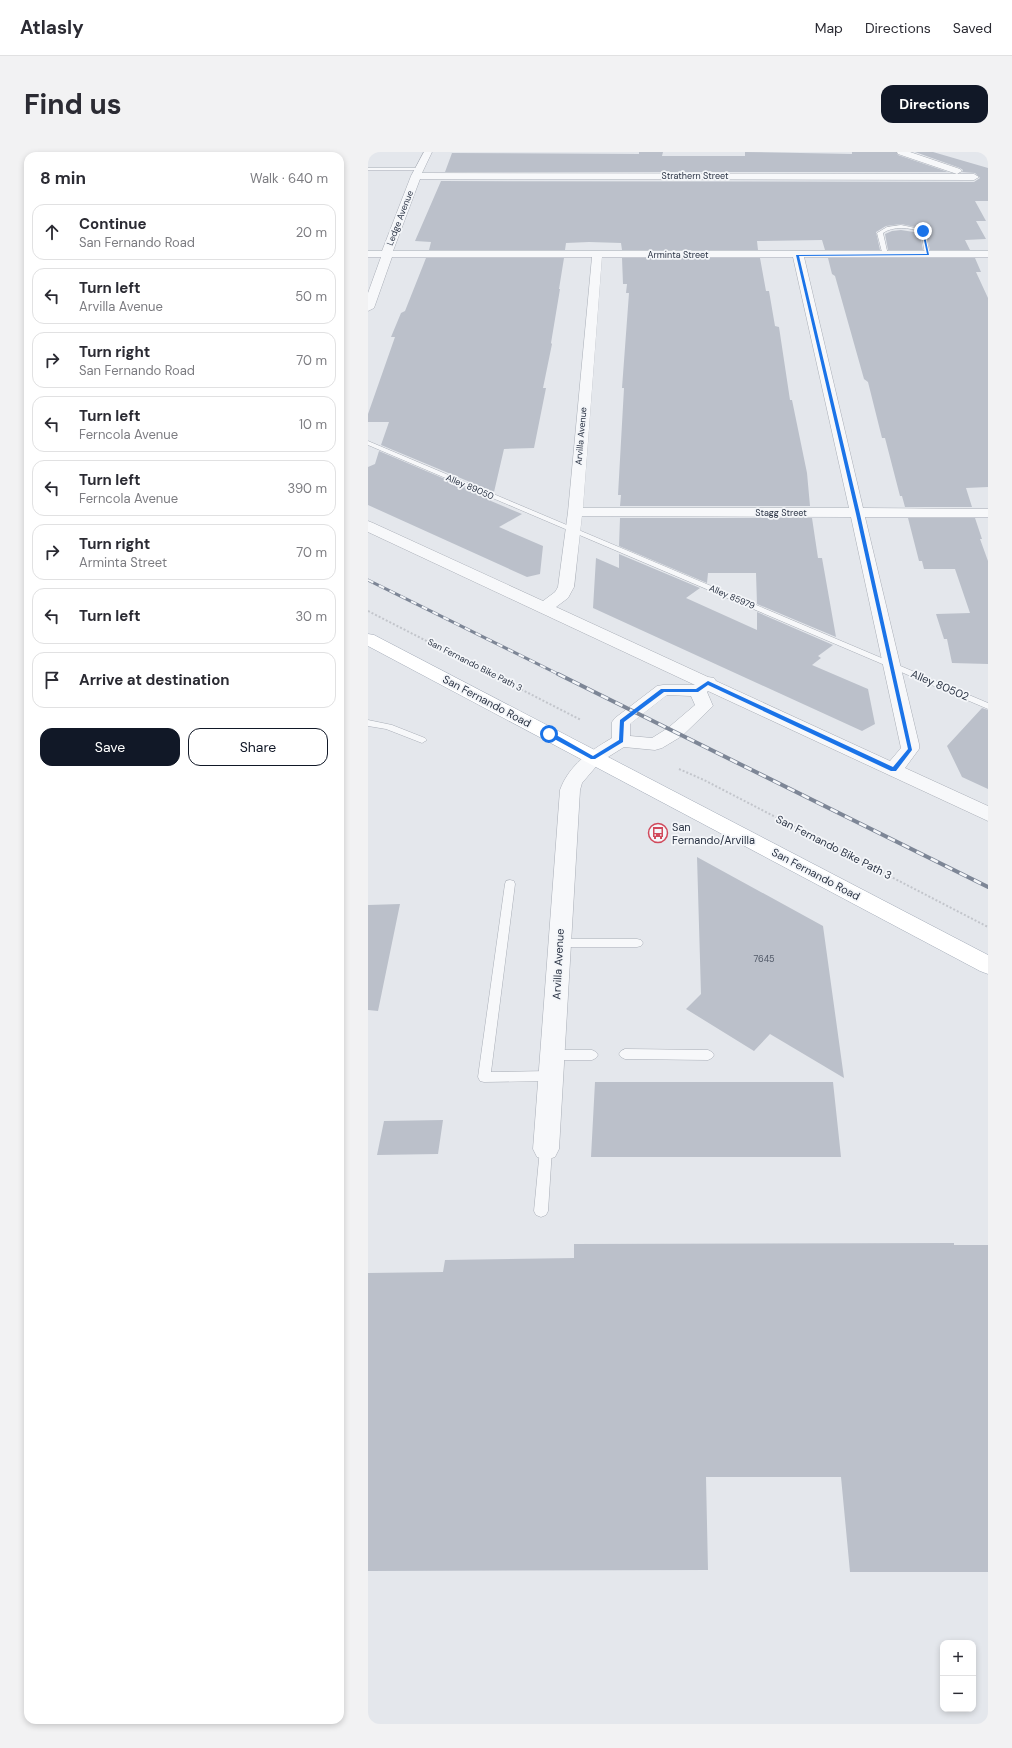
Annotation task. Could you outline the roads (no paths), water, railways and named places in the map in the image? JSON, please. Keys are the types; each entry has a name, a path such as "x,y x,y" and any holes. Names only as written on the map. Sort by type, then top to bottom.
{"main road":[{"name":"San Fernando Road","path":"368,639 988,965"}],"street":[{"name":"Ledge Avenue","path":"368,308 386,261 388,247 418,172 428,152"},
{"name":"Strathern Street","path":"418,172 978,178 901,152"},
{"name":"Arminta Street","path":"368,254 988,254"},
{"name":"Arvilla Avenue","path":"545,607 562,595 566,587 575,512 597,255"},
{"path":"798,255 910,744 910,749 894,770"},
{"name":"Stagg Street","path":"575,512 988,514"},
{"path":"368,526 545,607 703,687 894,770 988,814"},
{"path":"703,687 704,706 675,732 655,744 621,741 622,722 663,690 703,687"},
{"name":"Arvilla Avenue","path":"546,1149 570,790 573,781 593,758 621,741"}],"lane":[{"path":"368,169 418,172"},
{"path":"885,255 880,233 884,229 907,227 923,231 928,254"},
{"name":"Alley 89050","path":"368,444 573,530"},
{"name":"Alley 85979","path":"573,530 892,665"},
{"name":"Alley 80502","path":"892,665 988,706"},
{"path":"368,723 378,723 398,729 422,740"},
{"path":"510,884 484,1077 552,1076"},
{"path":"559,943 637,943"},
{"path":"625,1054 708,1055"},
{"path":"553,1055 592,1055"},
{"name":"Arvilla Avenue","path":"541,1211 546,1149"}],"railway":[{"path":"368,580 560,675"},
{"path":"558,674 988,887"}],"place":[{"name":"San Fernando/Arvilla","path":"658,833"}]}
